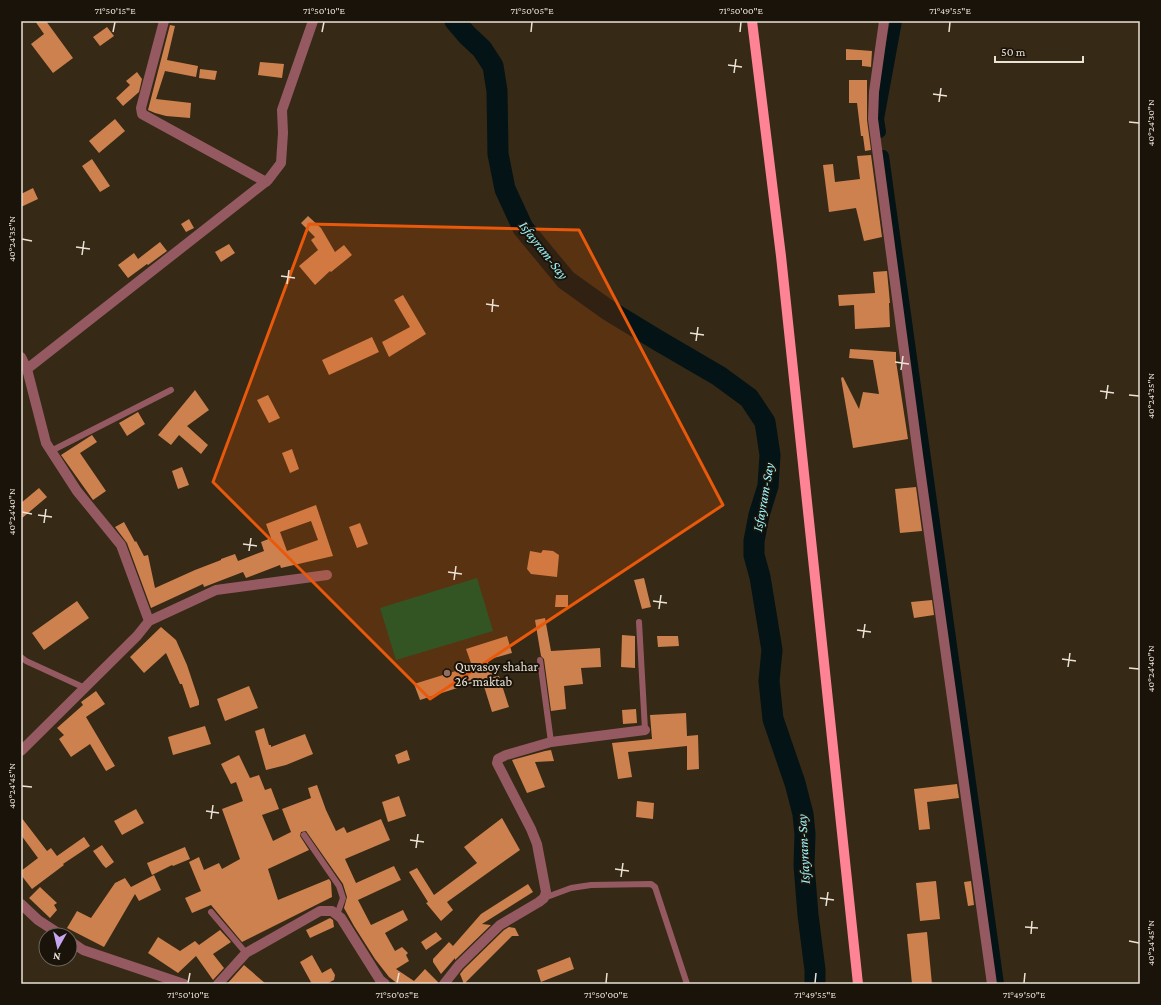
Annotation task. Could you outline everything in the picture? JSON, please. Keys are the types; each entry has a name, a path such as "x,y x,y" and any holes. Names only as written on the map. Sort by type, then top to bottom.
{"main road":[{"path":"752,21 781,256 858,984"}],"street":[{"path":"164,21 141,108 142,114 266,182"},
{"path":"28,369 266,182 281,163 283,133 282,110 314,21"},
{"path":"884,21 874,92 873,119 992,984"},
{"path":"21,357 28,369 46,443 77,491 121,545 149,621"},
{"path":"21,751 137,636 149,621 216,590 327,575"},
{"path":"444,984 459,965 500,925 544,898 546,892 537,844 497,763 498,759 506,755 551,742 645,730"},
{"path":"21,904 38,920 49,927"},
{"path":"218,984 246,953 320,911 332,911 341,918 380,980 385,984"},
{"path":"78,946 84,950 184,984"}],"lane":[{"path":"51,452 171,390"},
{"path":"640,622 645,730"},
{"path":"21,657 26,661 85,688"},
{"path":"540,660 551,742"},
{"path":"304,835 339,886 343,898 337,914"},
{"path":"544,898 571,888 591,885 651,884 655,887 687,984"},
{"path":"211,912 246,953"}],"highlighted area":[{"path":"309,224 579,230 723,505 430,699 213,482"}],"green space":[{"path":"477,578 493,631 396,660 380,608"}],"building":[{"path":"35,21 46,21 73,58 53,73 31,44 44,34"},
{"path":"170,25 175,26 167,60 198,66 196,77 165,71 156,99 191,103 190,118 166,116 148,110"},
{"path":"107,27 114,36 100,46 93,37"},
{"path":"846,49 872,51 871,67 862,66 862,60 846,60"},
{"path":"260,62 284,64 282,78 258,75"},
{"path":"200,69 217,71 215,80 199,78"},
{"path":"137,72 142,79 139,92 123,106 116,98 130,85 126,81"},
{"path":"849,80 867,80 867,120 871,150 865,151 863,136 861,136 857,103 849,103"},
{"path":"115,119 125,131 99,153 89,141"},
{"path":"871,155 882,237 864,241 856,208 829,212 823,165 833,164 835,182 860,179 857,156"},
{"path":"92,159 110,186 100,192 82,166"},
{"path":"33,188 38,199 21,207 21,194"},
{"path":"308,216 321,228 335,252 344,245 352,255 331,272 330,271 315,285 299,266 318,250 311,240 315,237 301,223"},
{"path":"189,219 194,228 186,232 181,224"},
{"path":"160,242 167,251 128,278 118,265 134,253 138,259"},
{"path":"229,244 235,253 221,262 215,252"},
{"path":"887,271 890,303 890,327 855,329 854,305 839,306 838,295 875,293 873,272"},
{"path":"403,295 426,334 389,357 382,342 410,327 394,300"},
{"path":"372,337 379,352 329,375 322,360"},
{"path":"850,349 896,352 896,361 908,439 853,448 841,378 843,377 859,409 863,392 879,394 873,360 849,358"},
{"path":"195,390 209,410 187,426 208,445 201,454 179,435 171,445 158,435"},
{"path":"268,395 280,418 269,423 257,400"},
{"path":"138,412 145,424 127,436 119,423"},
{"path":"92,435 97,442 80,453 106,491 93,500 61,455"},
{"path":"292,449 299,469 290,473 282,453"},
{"path":"182,467 189,485 178,489 172,471"},
{"path":"916,487 922,531 900,533 895,489"},
{"path":"39,488 47,497 21,519 21,503"},
{"path":"316,505 333,556 281,568 280,565 246,578 243,572 204,587 203,584 151,608 127,543 115,527 124,522 144,556 148,555 155,588 235,554 238,561 264,551 261,542 271,538 266,524","holes":["311,521 318,540 287,551 280,532"]},
{"path":"360,523 368,544 357,548 349,527"},
{"path":"543,550 553,551 559,555 557,577 531,574 527,569 530,551 541,553"},
{"path":"644,578 651,607 642,609 634,580"},
{"path":"556,595 568,595 568,607 555,607"},
{"path":"932,600 934,615 914,618 911,602"},
{"path":"77,601 89,618 44,650 32,633"},
{"path":"545,618 551,651 600,648 601,667 581,668 583,684 564,686 566,709 551,711 544,659 541,656 535,620"},
{"path":"161,627 176,640 187,665 199,705 190,708 182,684 180,684 166,653 144,673 130,657"},
{"path":"622,635 635,636 635,668 621,667"},
{"path":"507,636 512,653 487,660 493,677 499,676 509,707 492,712 482,680 420,700 414,684 472,666 466,649"},
{"path":"657,636 678,636 679,646 658,647"},
{"path":"249,686 258,708 225,721 217,699"},
{"path":"96,691 105,704 86,717 115,766 106,771 90,744 71,757 59,739 64,735 57,728 83,705 81,702"},
{"path":"636,709 637,723 623,724 622,710"},
{"path":"686,713 687,736 698,735 699,769 687,770 687,746 628,752 632,777 618,779 612,743 652,739 650,715"},
{"path":"205,726 211,744 173,755 168,737"},
{"path":"264,728 271,747 305,734 313,754 286,765 266,770 255,731"},
{"path":"407,750 410,760 398,764 395,755"},
{"path":"551,750 554,761 535,762 545,787 527,793 512,760"},
{"path":"239,755 250,778 259,775 265,790 271,788 279,809 262,815 273,841 291,832 282,809 311,798 308,788 317,785 326,810 336,831 344,827 347,833 381,819 390,840 345,859 356,883 394,866 401,880 358,900 371,925 403,910 408,920 385,933 395,951 402,947 408,953 406,955 409,961 396,969 414,981 425,969 438,982 438,984 398,984 389,977 375,959 344,908 347,897 343,884 306,831 301,832 300,836 309,850 268,869 278,900 329,879 331,882 332,897 242,942 211,905 192,913 185,898 201,891 189,862 199,857 204,870 219,863 222,869 240,859 222,809 243,801 236,782 231,784 221,764"},
{"path":"957,784 959,798 927,802 930,829 919,830 914,789"},
{"path":"399,796 406,816 388,822 382,802"},
{"path":"637,801 654,803 653,819 636,817"},
{"path":"136,809 144,823 122,835 114,821"},
{"path":"21,817 47,851 51,848 57,856 84,837 90,846 63,864 64,865 32,889 21,875 21,871 38,858 21,835"},
{"path":"502,818 520,850 447,902 453,910 441,921 426,903 428,902 409,872 417,868 434,895 477,863 464,847"},
{"path":"102,845 114,862 106,868 93,851"},
{"path":"185,847 190,859 173,866 172,865 152,875 147,863"},
{"path":"154,875 161,890 139,901 135,894 104,947 78,934 78,927 68,927 77,911 91,918 115,883 125,878 131,887"},
{"path":"936,881 940,919 920,921 916,883"},
{"path":"971,881 974,905 968,906 964,882"},
{"path":"528,884 533,892 482,924 491,925 455,960 455,958 441,974 433,962 433,959 449,942 453,946 481,914"},
{"path":"40,887 57,903 54,905 57,910 50,918 29,898"},
{"path":"330,918 333,920 334,927 310,938 306,930"},
{"path":"509,927 515,928 519,936 512,936 464,984 460,974 504,930"},
{"path":"220,930 231,942 213,954 224,968 213,980 196,956 178,973 148,953 158,937 180,951 195,941 199,945"},
{"path":"436,932 442,939 426,950 421,942"},
{"path":"927,932 932,984 912,984 907,934"},
{"path":"312,955 322,973 331,968 335,975 334,980 326,984 312,984 300,962"},
{"path":"570,957 574,969 541,982 537,970"},
{"path":"244,965 266,984 227,984"}],"waterway":[{"name":"Isfayram-Say","path":"455,21 482,49 493,66 497,91 498,154 505,189 523,228 566,280 608,310 719,376 749,398 765,422 770,455 768,486 759,515 754,541 754,555 760,577 772,650 769,681 773,719 795,783 803,814 805,834 804,865 808,915 815,970 815,984"},
{"path":"880,132 878,119 896,21"},
{"path":"883,156 998,984"}],"place":[{"name":"Quvasoy shahar 26-maktab","path":"447,673"}]}
